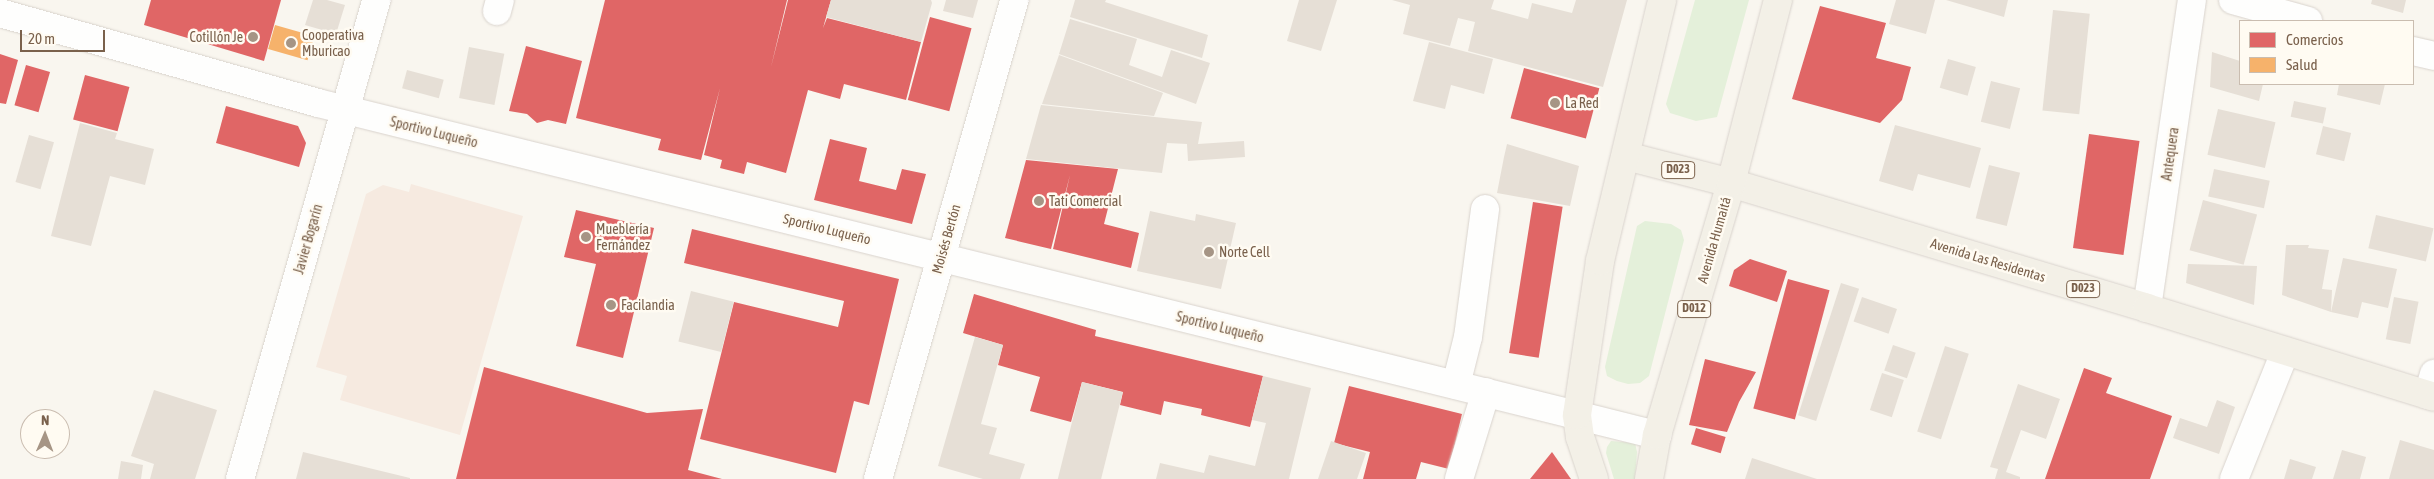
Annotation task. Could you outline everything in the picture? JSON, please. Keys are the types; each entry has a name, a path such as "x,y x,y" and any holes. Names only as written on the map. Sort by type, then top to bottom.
{"main road":[{"path":"1594,479 1580,437 1576,415 1600,261 1662,0"},
{"name":"Avenida Humaitá","path":"1649,479 1657,434 1731,183 1778,0"},
{"name":"Avenida Las Residentas","path":"1626,156 1731,183 2148,308 2285,352 2432,389"}],"street":[{"name":"Javier Bogarín","path":"240,479 376,0"},
{"name":"Moisés Bertón","path":"878,479 1014,0"},
{"name":"Antequera","path":"2148,308 2192,0"},
{"path":"2233,0 2304,20"},
{"name":"Sportivo Luqueño","path":"0,13 345,110 1657,434"},
{"path":"2414,50 2434,56"},
{"path":"1456,385 1468,337 1485,208"},
{"path":"2234,479 2285,352"},
{"path":"1459,479 1486,392"}],"shaded area":[{"path":"411,184 523,216 460,435 340,400 347,376 316,367 366,194 383,185 409,192"}],"green space":[{"path":"1695,0 1749,0 1717,117 1696,121 1670,113 1666,104"},
{"path":"1645,221 1671,224 1681,230 1684,240 1649,376 1640,383 1628,384 1607,376 1605,367 1637,226"},
{"path":"1611,441 1635,443 1637,452 1635,479 1614,479 1606,453"}],"building: Comercios":[{"path":"151,0 281,0 264,61 144,25"},
{"path":"605,0 787,0 771,67 788,0 831,0 823,28 827,18 921,42 906,100 844,84 840,99 808,90 786,173 747,162 744,174 720,168 722,160 704,155 720,88 701,160 658,150 661,139 576,118"},
{"path":"1820,6 1886,23 1876,58 1911,67 1902,100 1880,123 1792,99"},
{"path":"930,17 972,28 949,111 908,100"},
{"path":"526,46 582,61 566,124 548,120 537,123 527,114 509,111"},
{"path":"0,54 18,60 6,104 0,103"},
{"path":"26,65 50,72 38,112 14,105"},
{"name":"La Red","path":"1524,68 1599,88 1586,138 1511,118"},
{"path":"85,75 129,87 118,131 73,119"},
{"path":"226,106 298,126 306,143 299,167 216,143"},
{"path":"2089,134 2140,141 2123,255 2073,248"},
{"path":"830,139 867,148 859,181 896,190 902,169 926,174 912,224 814,200"},
{"path":"1026,160 1118,169 1104,224 1139,233 1131,268 1053,249 1070,175 1051,249 1005,238"},
{"path":"1533,202 1563,207 1539,358 1509,353"},
{"name":"Facilandia","path":"576,210 654,228 623,358 576,346 596,264 564,257"},
{"path":"692,229 899,279 869,405 854,401 836,473 700,439 734,302 838,327 844,301 684,263"},
{"path":"1750,259 1787,271 1777,302 1729,286 1734,270"},
{"path":"1788,279 1830,290 1795,420 1753,408"},
{"path":"974,294 1096,330 1095,336 1263,376 1250,427 1201,415 1202,409 1164,401 1161,415 1120,405 1123,392 1082,382 1071,422 1030,411 1040,377 998,365 1003,345 963,333"},
{"path":"1705,359 1756,372 1739,402 1727,432 1689,425"},
{"path":"484,367 647,413 703,409 688,470 722,479 456,479"},
{"path":"2084,368 2112,378 2106,393 2172,416 2150,479 2045,479"},
{"path":"1349,386 1462,414 1449,469 1421,462 1416,479 1363,479 1370,452 1334,443"},
{"path":"1696,428 1726,437 1721,453 1691,444"},
{"path":"1552,452 1571,479 1530,479"}],"building: Salud":[{"name":"Cooperativa Mburicao","path":"275,25 314,36 308,60 268,49"}],"building: Otros":[{"path":"313,0 327,0 345,5 336,34 305,25"},
{"path":"831,0 931,0 932,3 921,42 826,17"},
{"path":"946,0 978,0 973,18 943,11"},
{"path":"1075,0 1106,0 1105,2 1208,35 1202,58 1070,17"},
{"path":"1299,0 1337,0 1321,51 1287,41"},
{"path":"1392,0 1494,0 1491,9 1528,19 1532,3 1572,13 1576,0 1627,0 1603,87 1468,51 1475,22 1458,18 1450,46 1403,34 1410,5"},
{"path":"1896,0 1935,0 1926,34 1889,24"},
{"path":"1946,0 2008,0 2004,17"},
{"path":"2372,0 2406,0 2403,13 2371,4"},
{"path":"2053,10 2090,14 2079,114 2042,110"},
{"path":"1070,19 1137,39 1129,65 1162,77 1171,50 1210,63 1196,104 1059,54"},
{"path":"1429,42 1493,59 1484,94 1451,85 1445,109 1413,101"},
{"path":"469,47 504,54 494,105 459,98"},
{"path":"2212,52 2239,61 2239,85 2263,85 2259,101 2210,87"},
{"path":"1059,55 1163,93 1154,116 1042,104"},
{"path":"1948,59 1976,67 1968,96 1940,88"},
{"path":"407,70 444,80 439,98 402,88"},
{"path":"1991,81 2020,88 2010,129 1981,122"},
{"path":"2339,85 2385,85 2380,105 2337,95"},
{"path":"2294,101 2326,108 2323,124 2291,117"},
{"path":"1041,105 1202,122 1198,144 1244,141 1245,157 1188,161 1187,144 1167,143 1162,173 1026,159"},
{"path":"2218,109 2275,122 2265,168 2207,155"},
{"path":"80,123 117,133 115,139 154,149 145,185 110,176 91,246 51,236"},
{"path":"1895,125 1981,148 1970,188 1918,174 1913,191 1879,181"},
{"path":"2323,126 2351,133 2344,161 2316,154"},
{"path":"29,135 54,142 40,189 15,182"},
{"path":"1507,144 1579,166 1570,206 1497,193"},
{"path":"1989,165 2020,173 2007,226 1976,218"},
{"path":"2214,169 2270,181 2264,208 2208,196"},
{"path":"2203,200 2257,214 2244,265 2190,250"},
{"path":"1150,211 1195,221 1196,214 1236,223 1221,289 1137,271"},
{"path":"2376,215 2433,228 2426,261 2368,248"},
{"path":"2286,245 2309,245 2308,248 2329,250 2322,289 2332,290 2331,312 2282,295"},
{"path":"2343,258 2397,269 2388,308 2362,302 2358,318 2331,312"},
{"path":"2188,264 2257,266 2254,305 2186,283"},
{"path":"1841,283 1859,289 1816,421 1798,415"},
{"path":"691,291 734,302 721,352 678,341"},
{"path":"1862,297 1897,309 1889,334 1854,322"},
{"path":"2394,297 2419,302 2410,344 2386,339"},
{"path":"975,337 1003,345 981,424 997,428 989,454 1025,464 1020,479 983,479 938,466"},
{"path":"1893,345 1916,353 1907,378 1884,371"},
{"path":"1945,346 1969,354 1941,439 1917,432"},
{"path":"1882,373 1904,380 1892,417 1870,410"},
{"path":"1263,376 1311,388 1289,479 1156,479 1160,463 1204,473 1209,455 1255,466 1266,423 1252,420"},
{"path":"1082,382 1123,392 1101,479 1058,479"},
{"path":"2018,384 2060,399 2046,439 2021,430 2006,472 2020,477 2020,479 1995,479 1998,469 1990,467"},
{"path":"154,390 217,410 195,479 150,479 154,464 131,456"},
{"path":"2217,400 2235,407 2219,454 2173,438 2180,418 2207,427"},
{"path":"2400,440 2434,450 2434,479 2389,479"},
{"path":"1331,441 1366,453 1357,479 1318,479"},
{"path":"2342,450 2366,457 2360,479 2333,479"},
{"path":"303,452 410,478 410,479 296,479"},
{"path":"1752,458 1817,479 1745,479"},
{"path":"2290,459 2316,467 2312,479 2284,479"},
{"path":"121,461 143,465 141,479 118,479"}],"place":[{"name":"Cotillón Je","path":"253,37"},
{"name":"Cooperativa Mburicao","path":"291,43"},
{"name":"La Red","path":"1555,103"},
{"name":"Tati Comercial","path":"1039,201"},
{"name":"Mueblería Fernández","path":"586,237"},
{"name":"Norte Cell","path":"1209,252"},
{"name":"Facilandia","path":"611,305"}]}
